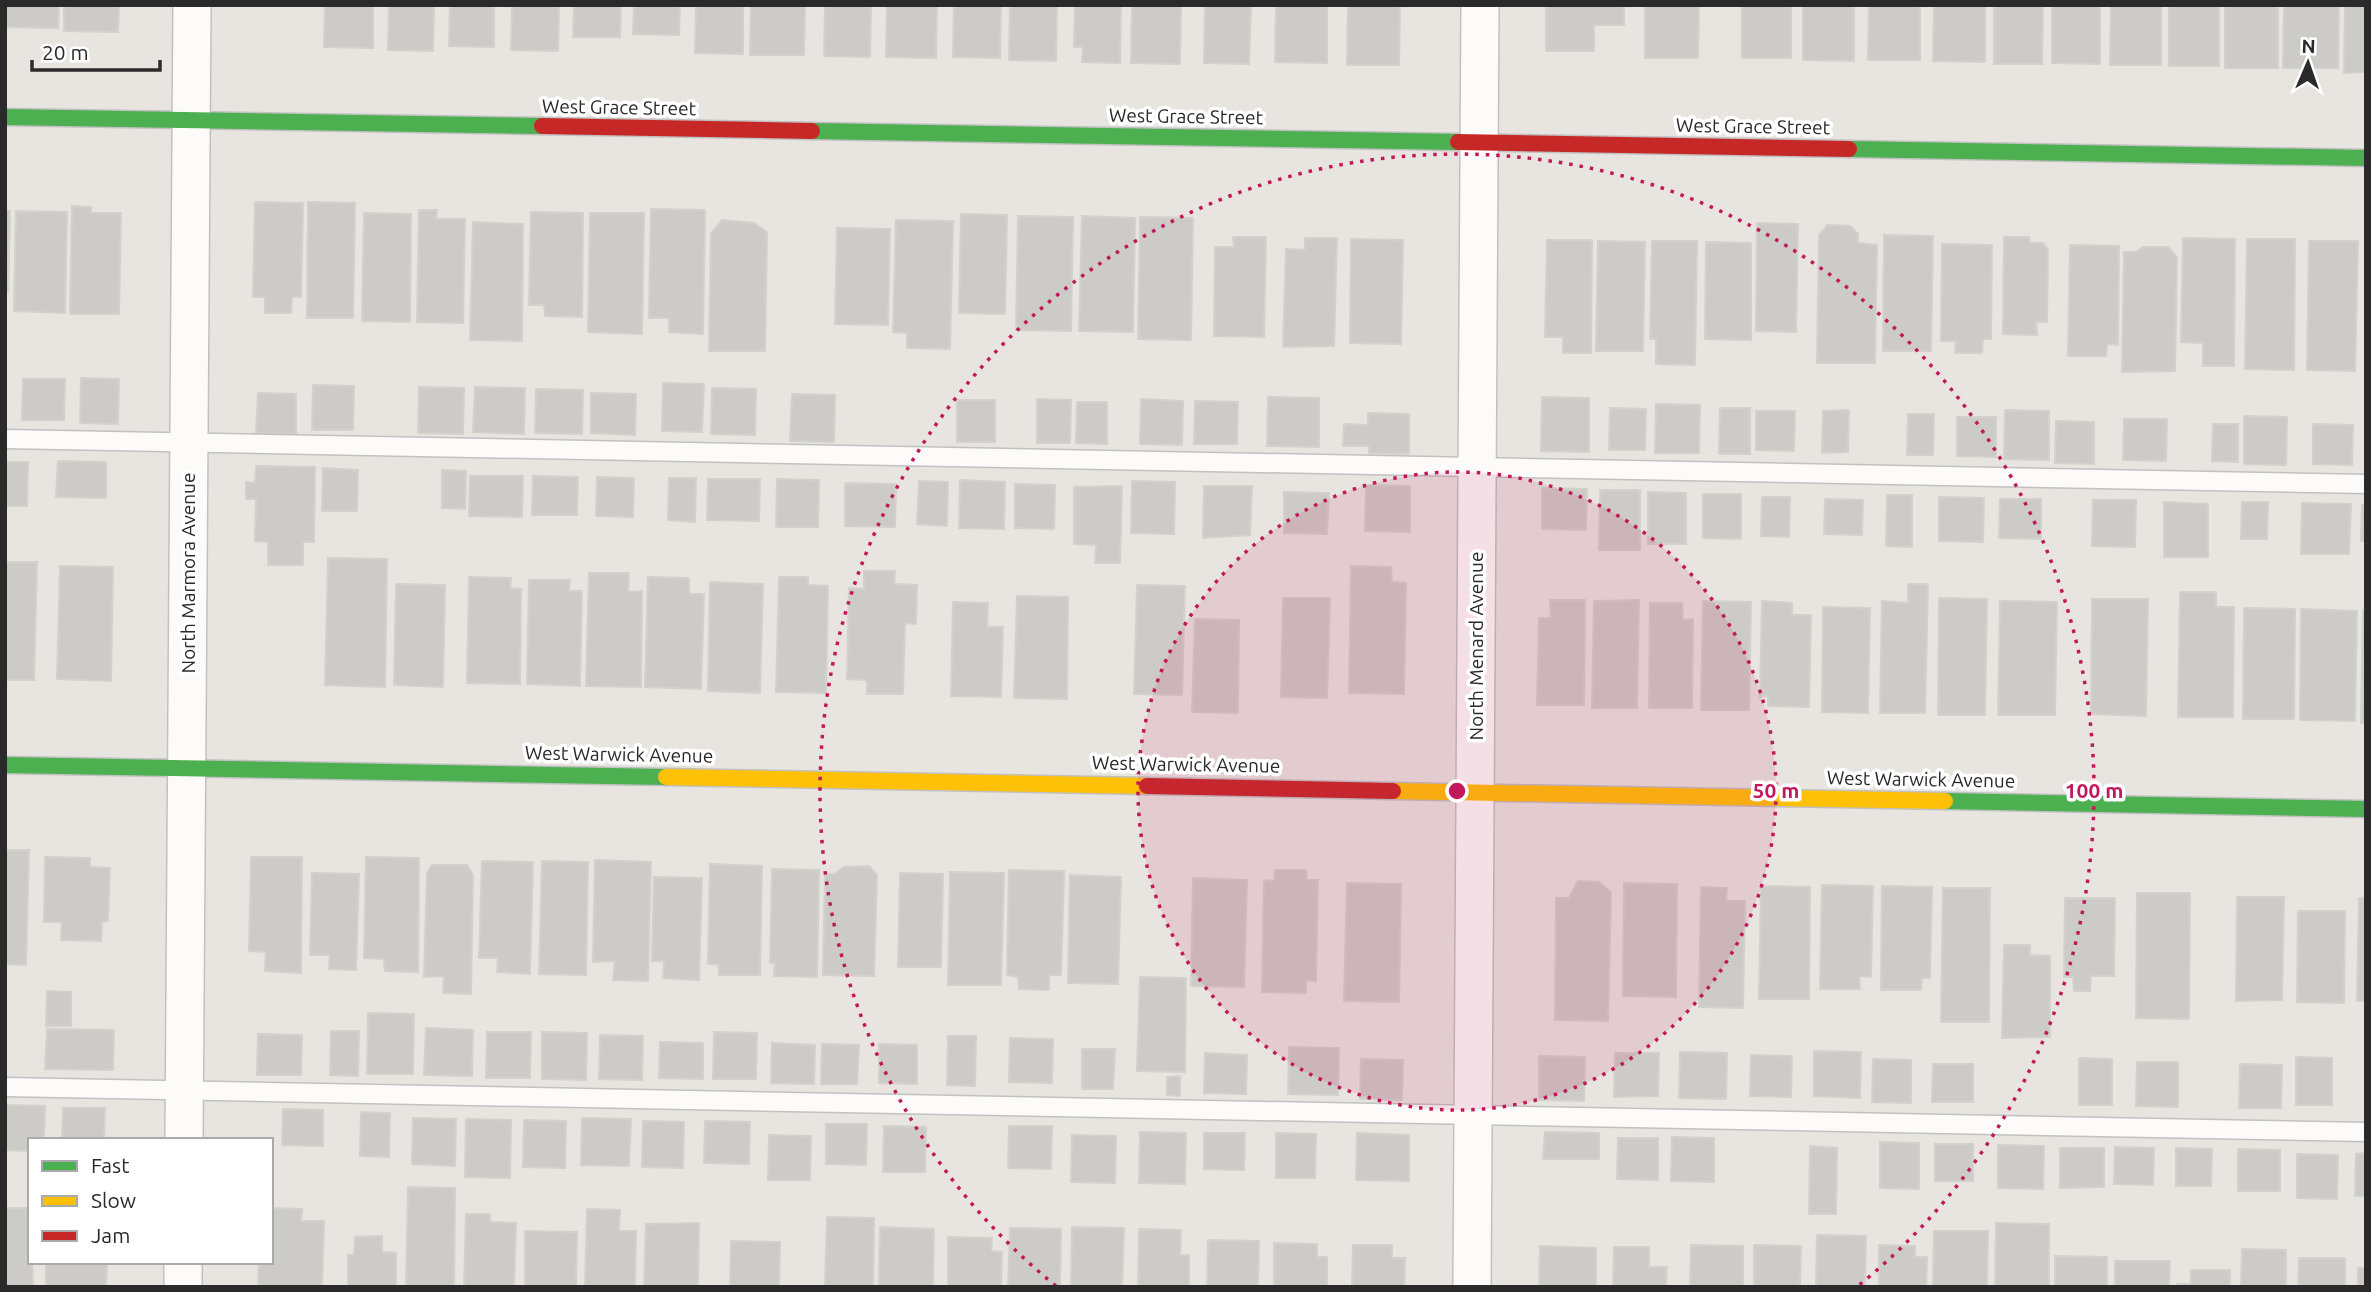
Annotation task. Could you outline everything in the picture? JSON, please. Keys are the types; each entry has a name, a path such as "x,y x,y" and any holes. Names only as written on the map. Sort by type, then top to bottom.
{"street":[{"name":"North Marmora Avenue","path":"184,1138 192,5"},
{"name":"North Menard Avenue","path":"1472,1287 1480,5"},
{"name":"West Grace Street","path":"5,117 2366,158"},
{"name":"West Warwick Avenue","path":"5,765 1475,790 2366,809"},
{"path":"183,1264 183,1287"}],"lane":[{"path":"5,439 2366,484"},
{"path":"5,1087 2366,1132"}],"building":[{"path":"5,5 59,5 58,28 5,27"},
{"path":"64,5 119,5 118,32 64,31"},
{"path":"325,5 373,5 373,48 324,47"},
{"path":"389,5 434,5 433,51 388,50"},
{"path":"450,5 494,5 494,47 449,46"},
{"path":"512,5 559,5 558,51 511,50"},
{"path":"574,5 621,5 620,37 573,37"},
{"path":"634,5 680,5 679,35 633,34"},
{"path":"696,5 743,5 743,54 695,53"},
{"path":"751,5 805,5 804,55 750,55"},
{"path":"825,5 871,5 870,57 824,56"},
{"path":"887,5 937,5 936,58 886,57"},
{"path":"954,5 1001,5 1000,58 953,57"},
{"path":"1010,5 1057,5 1056,61 1009,60"},
{"path":"1075,5 1121,5 1120,63 1082,62 1083,47 1074,47"},
{"path":"1132,5 1181,5 1180,64 1131,63"},
{"path":"1205,5 1251,5 1249,64 1204,63"},
{"path":"1276,5 1327,5 1327,63 1275,62"},
{"path":"1348,5 1400,5 1399,65 1347,65"},
{"path":"1546,5 1624,5 1624,25 1594,25 1594,51 1546,51"},
{"path":"1645,5 1699,5 1698,58 1645,58"},
{"path":"1742,5 1791,5 1791,58 1742,58"},
{"path":"1803,5 1854,5 1854,61 1803,60"},
{"path":"1869,5 1920,5 1920,60 1868,60"},
{"path":"1934,5 1985,5 1985,62 1933,61"},
{"path":"1994,5 2043,5 2042,64 1994,64"},
{"path":"2052,5 2100,5 2100,64 2052,63"},
{"path":"2111,5 2161,5 2161,65 2110,65"},
{"path":"2169,5 2219,5 2219,66 2169,66"},
{"path":"2225,5 2278,5 2278,68 2225,68"},
{"path":"2284,5 2339,5 2338,68 2283,68"},
{"path":"2345,5 2366,5 2366,72 2344,73"},
{"path":"255,202 303,203 301,297 292,297 291,313 265,313 265,297 253,297"},
{"path":"308,202 355,203 353,318 307,318"},
{"path":"72,206 91,207 91,213 121,213 119,314 70,314"},
{"path":"651,209 705,210 703,334 669,332 669,318 649,318"},
{"path":"419,210 437,210 436,219 465,219 463,323 417,322"},
{"path":"5,211 10,211 8,292 5,292"},
{"path":"16,211 67,212 65,313 14,311"},
{"path":"531,212 583,213 582,317 545,316 544,305 529,305"},
{"path":"364,213 411,214 410,322 362,321"},
{"path":"590,213 644,213 642,334 588,332"},
{"path":"961,214 1007,215 1005,314 959,313"},
{"path":"1018,216 1073,217 1071,331 1016,330"},
{"path":"1082,216 1135,218 1133,332 1079,331"},
{"path":"1140,217 1193,218 1191,340 1138,339"},
{"path":"722,220 754,223 767,232 765,351 709,351 711,233"},
{"path":"896,220 953,221 950,349 907,348 907,333 893,332"},
{"path":"473,222 523,224 522,341 470,340"},
{"path":"1757,223 1798,224 1796,332 1756,331"},
{"path":"1827,225 1850,226 1858,234 1858,243 1877,245 1875,363 1817,363 1819,235"},
{"path":"837,228 890,229 888,325 835,324"},
{"path":"1884,235 1933,236 1931,351 1883,351"},
{"path":"1233,237 1266,237 1264,337 1214,336 1215,247 1234,247"},
{"path":"2004,237 2029,237 2030,243 2043,243 2048,250 2047,322 2036,322 2037,335 2003,334"},
{"path":"1305,238 1337,238 1334,346 1283,347 1286,249 1305,250"},
{"path":"2183,238 2235,239 2234,366 2203,366 2203,343 2181,342"},
{"path":"1351,239 1403,240 1401,344 1350,343"},
{"path":"2247,239 2295,239 2294,370 2245,369"},
{"path":"1547,240 1592,240 1591,353 1563,353 1563,337 1545,337"},
{"path":"1598,241 1645,242 1643,351 1596,351"},
{"path":"1652,241 1697,241 1695,365 1656,364 1656,339 1650,339"},
{"path":"2309,241 2358,241 2355,371 2307,370"},
{"path":"1706,242 1751,243 1751,340 1705,339"},
{"path":"1942,244 1992,245 1991,339 1983,339 1982,353 1955,353 1956,341 1941,341"},
{"path":"2070,245 2119,246 2118,345 2107,344 2106,356 2068,356"},
{"path":"2143,247 2168,247 2177,257 2175,371 2122,372 2124,252 2136,252"},
{"path":"81,378 119,379 118,424 80,423"},
{"path":"23,379 65,379 64,420 22,420"},
{"path":"663,383 704,384 702,432 662,431"},
{"path":"313,385 354,386 353,430 312,430"},
{"path":"419,387 464,388 463,434 418,433"},
{"path":"475,387 525,388 524,434 473,432"},
{"path":"712,388 756,389 755,435 711,434"},
{"path":"536,389 583,390 582,434 535,433"},
{"path":"258,393 296,394 296,434 256,433"},
{"path":"591,393 636,394 635,435 591,433"},
{"path":"792,394 835,395 834,442 790,441"},
{"path":"1268,397 1319,398 1319,447 1267,446"},
{"path":"1542,397 1589,398 1589,452 1541,451"},
{"path":"1037,399 1071,400 1070,443 1037,443"},
{"path":"1141,399 1183,401 1182,445 1140,444"},
{"path":"957,400 995,400 995,442 957,442"},
{"path":"1195,401 1238,402 1237,444 1194,444"},
{"path":"1077,402 1107,402 1107,444 1076,443"},
{"path":"1656,404 1700,405 1699,453 1655,453"},
{"path":"1610,408 1646,409 1645,450 1609,450"},
{"path":"1720,408 1750,408 1750,454 1719,454"},
{"path":"1849,410 1848,452 1822,453 1823,411"},
{"path":"2005,410 2049,411 2049,460 2004,459"},
{"path":"1756,411 1795,411 1794,451 1756,450"},
{"path":"1368,413 1409,414 1409,454 1369,453 1369,446 1343,446 1344,424 1368,425"},
{"path":"1908,414 1934,414 1933,455 1907,455"},
{"path":"2244,416 2287,417 2286,465 2244,464"},
{"path":"1957,417 1996,417 1996,457 1957,456"},
{"path":"2124,419 2167,419 2166,461 2123,460"},
{"path":"2056,421 2094,422 2094,464 2055,463"},
{"path":"2213,424 2238,424 2238,462 2212,461"},
{"path":"2313,424 2353,425 2352,465 2313,464"},
{"path":"58,461 106,462 106,498 56,497"},
{"path":"5,462 28,462 27,506 5,506"},
{"path":"256,466 315,467 314,542 303,542 303,565 268,565 268,542 255,541 256,499 246,499 246,482 255,483"},
{"path":"323,468 358,470 357,511 322,511"},
{"path":"442,470 466,471 465,509 442,508"},
{"path":"470,476 523,476 522,517 469,516"},
{"path":"533,476 578,477 577,515 532,515"},
{"path":"597,477 634,478 633,517 596,516"},
{"path":"669,478 696,478 695,522 668,520"},
{"path":"708,479 760,479 759,521 707,520"},
{"path":"777,479 819,480 818,527 776,527"},
{"path":"960,480 1005,482 1004,529 959,528"},
{"path":"919,481 948,482 947,526 917,524"},
{"path":"1132,481 1175,482 1174,534 1131,533"},
{"path":"845,483 896,484 895,527 845,526"},
{"path":"1015,484 1055,485 1054,529 1015,528"},
{"path":"1366,485 1410,486 1410,532 1365,531"},
{"path":"1122,486 1120,563 1095,563 1096,545 1074,544 1074,487"},
{"path":"1204,486 1252,486 1250,535 1203,538"},
{"path":"1542,488 1587,489 1586,530 1542,529"},
{"path":"1600,490 1640,490 1640,550 1599,550"},
{"path":"1284,492 1329,493 1327,534 1284,533"},
{"path":"1648,492 1686,493 1686,544 1648,544"},
{"path":"1703,494 1741,494 1741,539 1703,538"},
{"path":"1887,495 1912,495 1912,547 1886,546"},
{"path":"1762,497 1790,497 1789,537 1761,536"},
{"path":"1939,497 1984,498 1983,542 1939,541"},
{"path":"1825,499 1863,500 1862,535 1824,534"},
{"path":"2000,499 2041,499 2041,539 1999,538"},
{"path":"2093,500 2136,500 2135,547 2092,546"},
{"path":"2164,502 2208,504 2208,557 2164,557"},
{"path":"2242,502 2268,502 2267,539 2241,539"},
{"path":"2302,503 2351,504 2349,554 2301,554"},
{"path":"2362,505 2366,505 2366,541 2361,541"},
{"path":"328,558 387,559 385,687 325,685"},
{"path":"5,562 37,562 34,680 5,680"},
{"path":"60,566 113,567 111,681 57,679"},
{"path":"1351,566 1391,567 1392,582 1406,583 1404,694 1349,693"},
{"path":"864,571 895,571 894,584 917,585 916,624 905,623 903,694 867,694 867,680 847,679 849,588 864,589"},
{"path":"589,573 629,573 628,592 642,591 641,687 586,686"},
{"path":"469,577 511,578 510,588 521,589 520,684 467,683"},
{"path":"648,577 689,578 689,594 704,594 701,689 645,687"},
{"path":"779,577 808,577 808,585 828,586 826,693 776,692"},
{"path":"529,580 570,580 569,591 582,591 580,686 527,684"},
{"path":"710,582 763,584 760,693 708,691"},
{"path":"396,584 445,585 443,687 394,685"},
{"path":"1908,584 1928,584 1925,713 1880,713 1882,601 1908,603"},
{"path":"1137,585 1185,586 1182,695 1134,694"},
{"path":"2180,592 2216,592 2216,607 2234,607 2233,717 2178,717"},
{"path":"1017,596 1068,597 1067,699 1014,698"},
{"path":"1283,598 1330,598 1327,698 1281,697"},
{"path":"1939,598 1987,599 1985,715 1938,715"},
{"path":"2092,599 2148,599 2146,716 2091,714"},
{"path":"1550,600 1585,600 1584,705 1537,705 1539,618 1551,618"},
{"path":"1639,600 1637,708 1592,708 1594,601"},
{"path":"1703,601 1751,602 1749,710 1701,710"},
{"path":"1762,601 1792,603 1792,615 1811,615 1809,707 1768,706 1768,696 1760,697"},
{"path":"2000,601 2057,602 2055,715 1998,715"},
{"path":"953,602 988,603 987,627 1003,627 1001,697 951,696"},
{"path":"1650,603 1682,603 1683,620 1693,619 1692,708 1649,708"},
{"path":"1823,607 1870,608 1868,713 1822,712"},
{"path":"2244,608 2295,609 2294,719 2243,719"},
{"path":"2301,609 2357,611 2355,721 2300,720"},
{"path":"2363,610 2366,610 2366,723 2361,723"},
{"path":"1195,619 1239,620 1238,713 1192,712"},
{"path":"5,850 29,850 26,965 5,964"},
{"path":"45,857 90,858 90,867 110,868 108,921 102,922 101,941 61,940 62,922 44,922"},
{"path":"251,857 302,857 301,973 265,971 266,952 249,951"},
{"path":"366,857 419,858 418,972 385,971 384,959 364,958"},
{"path":"595,860 651,862 648,981 613,980 615,961 593,962"},
{"path":"482,861 533,862 530,974 497,972 498,958 479,958"},
{"path":"542,861 588,862 586,975 539,974"},
{"path":"710,864 762,866 760,975 719,975 718,964 708,964"},
{"path":"432,865 467,865 473,875 471,994 443,993 444,976 424,977 427,873"},
{"path":"869,866 877,875 874,976 823,975 825,874 834,874 844,867"},
{"path":"772,869 819,870 817,977 774,976 775,963 770,963"},
{"path":"1009,870 1064,871 1061,975 1049,975 1049,990 1019,989 1018,977 1007,975"},
{"path":"1275,870 1306,870 1307,880 1318,880 1316,981 1306,980 1306,993 1262,992 1264,880 1274,881"},
{"path":"950,872 1004,873 1001,985 948,985"},
{"path":"312,873 359,874 356,970 329,969 330,955 310,955"},
{"path":"900,873 943,874 941,967 898,967"},
{"path":"1070,875 1121,877 1118,984 1068,983"},
{"path":"654,877 702,878 699,980 663,978 664,961 652,961"},
{"path":"1193,878 1247,880 1244,987 1191,986"},
{"path":"1578,881 1599,882 1611,892 1608,1021 1555,1020 1556,898 1569,898"},
{"path":"1347,883 1401,884 1399,1002 1344,1001"},
{"path":"1624,883 1677,884 1676,997 1623,996"},
{"path":"1822,885 1873,886 1871,977 1859,976 1860,989 1820,989"},
{"path":"1761,886 1810,887 1809,999 1759,999"},
{"path":"1882,886 1932,887 1930,978 1922,978 1921,990 1881,990"},
{"path":"1701,887 1727,888 1726,901 1745,901 1743,1008 1699,1007"},
{"path":"1943,888 1990,888 1989,1022 1941,1022"},
{"path":"2137,893 2190,893 2189,1019 2136,1018"},
{"path":"2237,897 2284,897 2282,1000 2236,1001"},
{"path":"2065,898 2115,898 2114,976 2091,976 2090,991 2074,991 2073,977 2064,977"},
{"path":"2359,898 2366,898 2366,1001 2357,1001"},
{"path":"2298,911 2345,911 2344,1003 2297,1002"},
{"path":"2004,945 2030,945 2030,955 2050,956 2050,1037 2002,1038"},
{"path":"1140,977 1186,978 1185,1072 1137,1071"},
{"path":"47,991 71,992 71,1026 46,1026"},
{"path":"368,1013 414,1014 413,1074 367,1074"},
{"path":"426,1028 473,1030 472,1076 424,1075"},
{"path":"47,1029 114,1030 113,1070 45,1069"},
{"path":"331,1031 359,1031 358,1076 330,1075"},
{"path":"487,1032 531,1032 530,1078 486,1078"},
{"path":"542,1032 587,1033 586,1080 542,1079"},
{"path":"714,1032 757,1033 756,1079 713,1079"},
{"path":"258,1034 302,1035 301,1075 257,1075"},
{"path":"600,1035 643,1036 642,1080 599,1079"},
{"path":"948,1036 976,1036 975,1086 947,1085"},
{"path":"1010,1038 1053,1039 1052,1083 1009,1082"},
{"path":"660,1042 703,1043 703,1079 659,1078"},
{"path":"772,1043 815,1045 814,1084 771,1083"},
{"path":"822,1044 859,1045 857,1084 821,1084"},
{"path":"879,1044 917,1045 917,1084 879,1083"},
{"path":"1289,1047 1339,1048 1338,1095 1288,1094"},
{"path":"1082,1049 1115,1049 1113,1089 1082,1089"},
{"path":"1814,1051 1861,1052 1860,1098 1814,1096"},
{"path":"1680,1052 1727,1053 1726,1099 1679,1098"},
{"path":"1205,1053 1247,1055 1246,1094 1204,1093"},
{"path":"1615,1053 1659,1053 1658,1096 1614,1097"},
{"path":"1751,1055 1792,1056 1791,1097 1750,1096"},
{"path":"1539,1056 1585,1057 1584,1101 1539,1100"},
{"path":"2296,1057 2332,1058 2332,1105 2296,1105"},
{"path":"2079,1058 2112,1059 2112,1105 2079,1105"},
{"path":"1361,1059 1403,1060 1402,1100 1360,1099"},
{"path":"1873,1059 1911,1060 1911,1103 1872,1102"},
{"path":"2137,1062 2178,1062 2178,1107 2136,1106"},
{"path":"1933,1064 1973,1064 1973,1102 1932,1102"},
{"path":"2240,1064 2282,1065 2281,1108 2239,1108"},
{"path":"1180,1076 1180,1096 1167,1095 1167,1077"},
{"path":"5,1105 45,1106 44,1138 28,1138 28,1151 5,1150"},
{"path":"63,1108 105,1108 104,1138 62,1138"},
{"path":"283,1109 323,1110 323,1146 282,1145"},
{"path":"361,1112 390,1113 389,1157 360,1156"},
{"path":"413,1118 456,1119 455,1166 412,1164"},
{"path":"582,1118 631,1119 629,1166 581,1165"},
{"path":"466,1119 511,1120 510,1178 465,1177"},
{"path":"524,1120 566,1121 565,1168 523,1167"},
{"path":"643,1121 684,1122 683,1168 642,1167"},
{"path":"705,1121 750,1122 749,1164 704,1163"},
{"path":"826,1124 867,1124 866,1165 826,1164"},
{"path":"884,1126 926,1127 925,1172 883,1172"},
{"path":"1009,1126 1052,1126 1051,1169 1008,1168"},
{"path":"1140,1132 1186,1133 1185,1184 1139,1183"},
{"path":"1545,1132 1599,1133 1599,1159 1543,1159"},
{"path":"1204,1133 1245,1133 1244,1170 1204,1169"},
{"path":"1276,1133 1316,1134 1315,1178 1276,1178"},
{"path":"1357,1133 1409,1135 1409,1181 1356,1180"},
{"path":"769,1135 811,1136 810,1180 768,1180"},
{"path":"1072,1135 1116,1136 1115,1183 1071,1182"},
{"path":"1672,1137 1714,1138 1714,1182 1671,1181"},
{"path":"1618,1138 1658,1138 1658,1180 1617,1179"},
{"path":"1880,1142 1919,1143 1919,1189 1880,1188"},
{"path":"1935,1144 1973,1144 1973,1181 1935,1181"},
{"path":"1998,1145 2044,1146 2043,1189 1998,1188"},
{"path":"1810,1146 1837,1148 1836,1214 1809,1214"},
{"path":"2115,1147 2154,1148 2153,1185 2114,1184"},
{"path":"2060,1148 2104,1148 2104,1187 2060,1188"},
{"path":"2176,1148 2212,1149 2211,1186 2176,1186"},
{"path":"2238,1149 2280,1150 2280,1191 2238,1191"},
{"path":"2366,1153 2366,1196 2355,1196 2356,1154"},
{"path":"2297,1154 2338,1155 2337,1199 2297,1198"},
{"path":"408,1187 455,1188 454,1287 406,1287"},
{"path":"5,1208 28,1208 28,1264 32,1264 33,1287 5,1287"},
{"path":"273,1208 302,1209 301,1221 324,1221 322,1287 258,1287 259,1264 273,1264"},
{"path":"587,1209 620,1210 619,1231 636,1231 635,1287 585,1287"},
{"path":"466,1214 490,1214 490,1222 516,1223 514,1287 464,1287"},
{"path":"827,1217 874,1218 873,1287 825,1287"},
{"path":"699,1223 698,1287 644,1287 646,1224"},
{"path":"1996,1223 2049,1224 2049,1287 1995,1287"},
{"path":"880,1227 934,1229 933,1287 879,1287"},
{"path":"1072,1227 1124,1228 1122,1287 1071,1287"},
{"path":"1010,1228 1061,1229 1060,1287 1008,1287"},
{"path":"1139,1229 1181,1230 1180,1255 1189,1255 1189,1287 1138,1287"},
{"path":"525,1231 577,1232 576,1287 525,1287"},
{"path":"1934,1231 1988,1231 1987,1287 1933,1287"},
{"path":"1817,1235 1866,1236 1865,1287 1816,1287"},
{"path":"382,1236 382,1252 396,1253 396,1287 348,1287 348,1255 354,1255 355,1237"},
{"path":"948,1237 992,1238 991,1251 1002,1252 1001,1287 948,1287"},
{"path":"1208,1240 1259,1241 1258,1287 1207,1287"},
{"path":"731,1241 780,1242 779,1287 730,1287"},
{"path":"1274,1243 1317,1244 1317,1257 1327,1257 1327,1287 1274,1287"},
{"path":"1353,1245 1392,1245 1392,1258 1405,1258 1404,1287 1352,1287"},
{"path":"1691,1245 1743,1246 1743,1287 1690,1287"},
{"path":"1754,1245 1801,1246 1800,1287 1754,1287"},
{"path":"1879,1245 1915,1246 1915,1257 1927,1257 1926,1287 1879,1287"},
{"path":"1540,1246 1596,1248 1596,1287 1539,1287"},
{"path":"1614,1247 1649,1247 1649,1267 1667,1267 1666,1287 1613,1287"},
{"path":"2242,1249 2286,1250 2286,1287 2241,1287"},
{"path":"2055,1256 2107,1257 2107,1287 2055,1287"},
{"path":"2299,1258 2345,1258 2345,1287 2298,1287"},
{"path":"2115,1261 2170,1261 2169,1287 2115,1287"},
{"path":"46,1264 107,1264 106,1287 46,1287"},
{"path":"2358,1268 2366,1268 2366,1287 2358,1287"},
{"path":"2191,1270 2230,1270 2230,1287 2177,1287 2177,1284 2191,1284"}],"traffic: fast":[{"path":"5,117 542,126"},
{"path":"812,131 1458,142"},
{"path":"1849,149 2366,158"},
{"path":"5,765 666,777"},
{"path":"1945,801 2366,809"}],"traffic: slow":[{"path":"666,777 1147,786"},
{"path":"1393,791 1945,801"}],"traffic: jam":[{"path":"542,126 812,131"},
{"path":"1458,142 1849,149"},
{"path":"1147,786 1393,791"}]}
